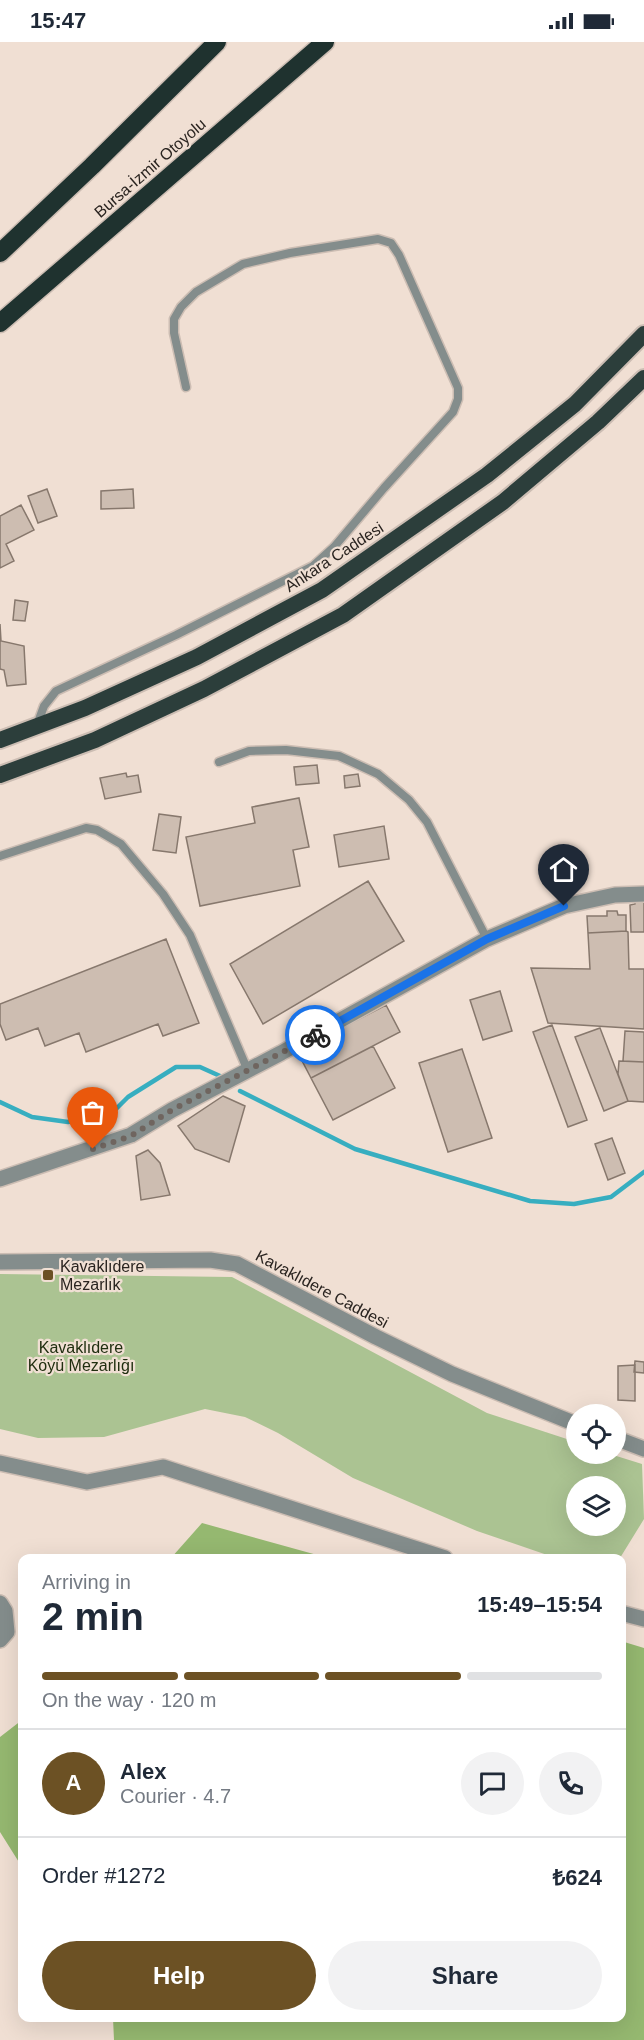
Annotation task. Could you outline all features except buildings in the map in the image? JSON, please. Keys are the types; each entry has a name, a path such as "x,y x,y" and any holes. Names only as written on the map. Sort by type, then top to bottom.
{"highway":[{"path":"0,253 217,42"},
{"name":"Bursa-İzmir Otoyolu","path":"0,323 325,42"},
{"name":"Ankara Caddesi","path":"0,740 85,708 196,657 322,590 487,475 575,404 644,334"},
{"path":"0,775 95,740 204,689 343,615 503,502 598,422 644,378"}],"street":[{"path":"0,1179 131,1136 172,1110 248,1071 487,939 564,906 615,895 644,894"},
{"name":"Kavaklıdere Caddesi","path":"0,1262 210,1260 237,1264 452,1374 566,1420"},
{"path":"626,1442 644,1449"},
{"path":"0,1463 87,1482 163,1467 433,1554"},
{"path":"0,1603 5,1611 7,1632 0,1640"},
{"path":"626,1614 644,1619"}],"lane":[{"path":"37,726 44,706 56,691 176,635 313,566 334,548 384,488 453,412 458,399 458,388 399,255 391,243 378,239 290,253 243,264 196,292 181,307 174,319 174,333 186,387"},
{"path":"219,762 249,752 286,750 339,756 378,774 409,800 428,822 487,939"},
{"path":"0,856 86,828 97,830 121,844 163,894 190,935 248,1071"}],"green space":[{"name":"Kavaklıdere Köyü Mezarlığı","path":"0,1274 232,1277 487,1413 566,1439 566,1464 626,1464 626,1459 642,1464 644,1519 622,1554 544,1554 477,1531 353,1478 278,1433 245,1417 205,1409 104,1437 38,1438 0,1429"},
{"path":"202,1523 314,1554 175,1554"},
{"path":"626,1643 644,1648 644,2040 114,2040 113,2022 626,2022"},
{"path":"18,1723 18,1861 0,1832 0,1737"}],"waterway":[{"path":"0,1102 32,1117 68,1122 115,1110 128,1097 176,1067 200,1067 220,1076"},
{"path":"240,1091 355,1149 530,1201 574,1204 611,1197 644,1172"}],"way so far":[{"path":"93,1149 131,1136 172,1110 315,1035"}],"place":[{"name":"Kavaklıdere Mezarlık","path":"48,1275"}],"route":[{"path":"315,1035 487,939 564,906"}]}
